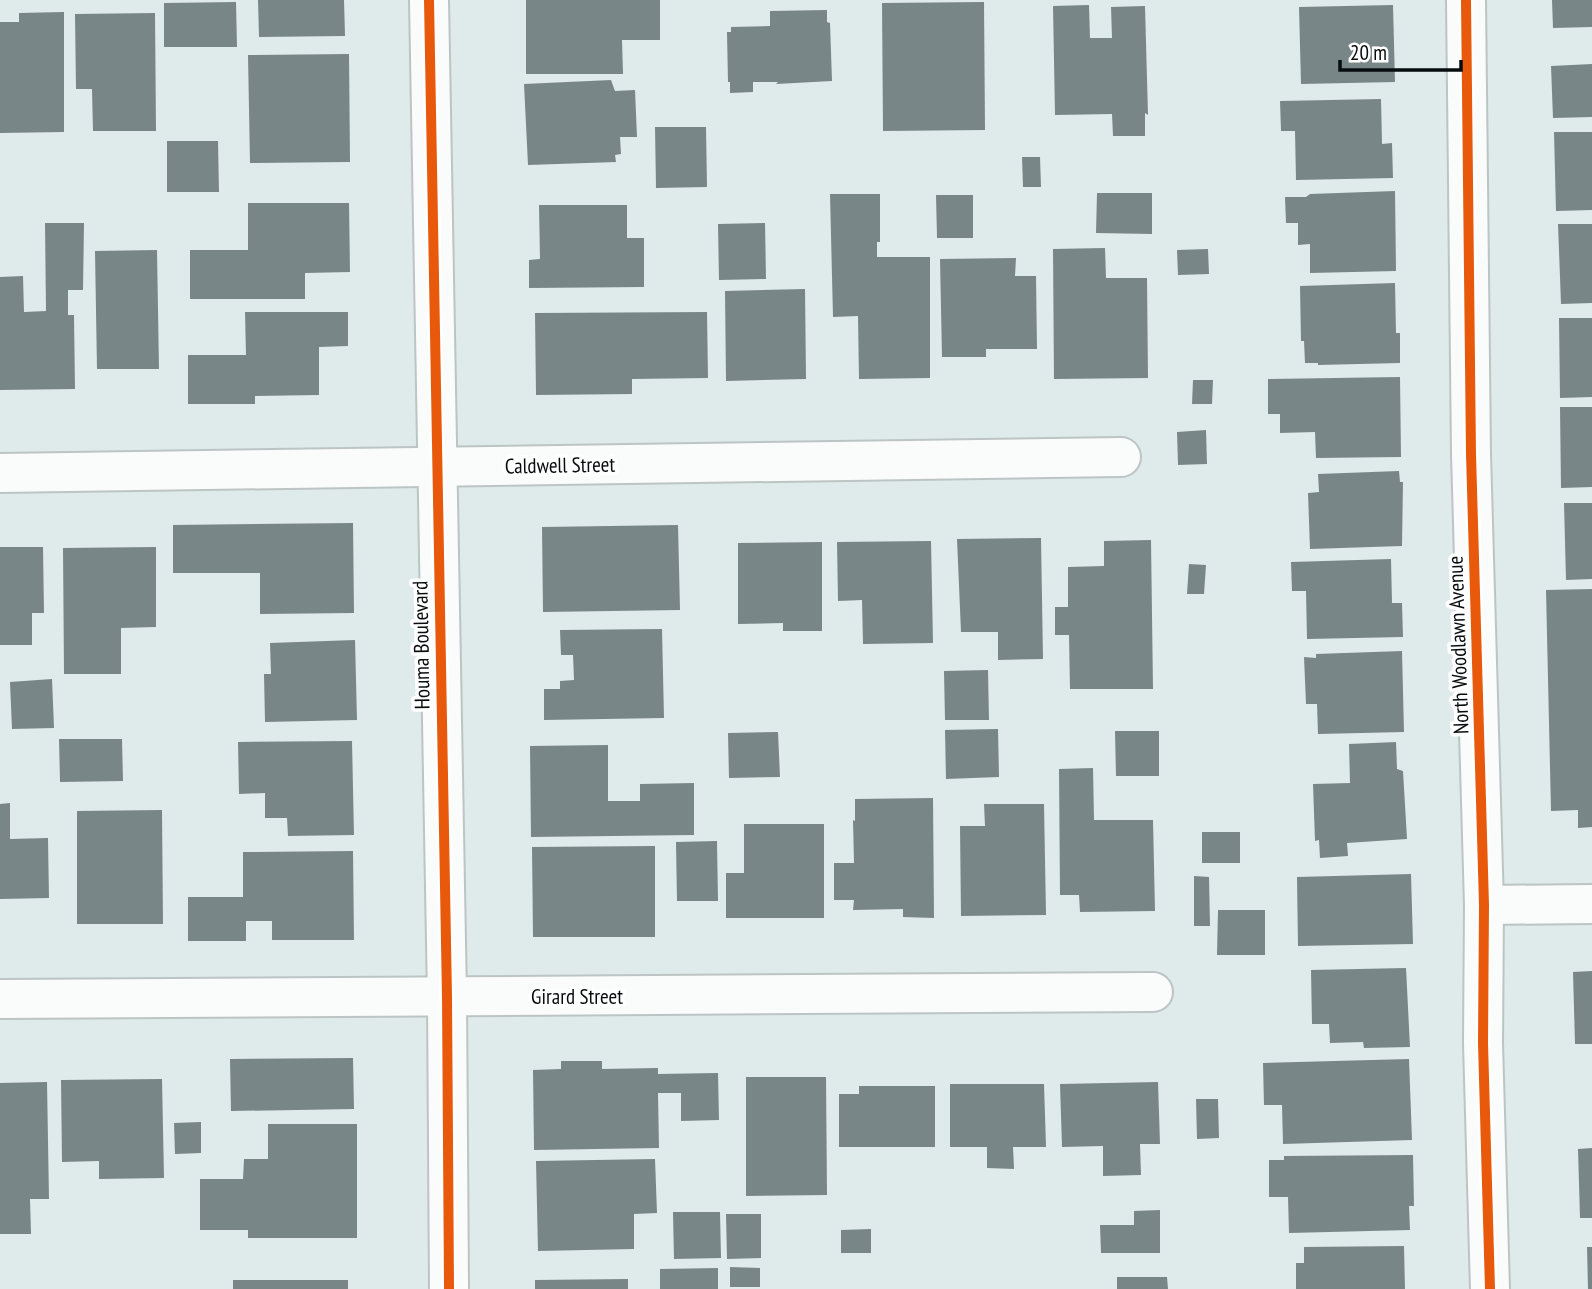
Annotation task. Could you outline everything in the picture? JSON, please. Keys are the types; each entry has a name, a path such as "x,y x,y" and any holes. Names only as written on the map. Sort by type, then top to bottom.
{"street":[{"name":"Houma Boulevard","path":"429,0 447,997 449,1289"},
{"name":"North Woodlawn Avenue","path":"1466,0 1471,454 1485,905 1483,1043 1490,1289"},
{"name":"Caldwell Street","path":"0,473 1121,457"},
{"path":"1485,905 1592,904"},
{"name":"Girard Street","path":"0,999 1153,992"}],"building":[{"path":"258,0 344,0 345,36 259,37"},
{"path":"526,0 660,0 660,40 622,40 623,74 526,74"},
{"path":"1552,0 1592,0 1592,27 1553,28"},
{"path":"236,2 237,47 164,47 164,3"},
{"path":"984,2 985,130 883,131 882,3"},
{"path":"1089,5 1090,38 1112,38 1111,7 1145,6 1148,115 1145,113 1145,136 1113,136 1112,114 1055,115 1053,6"},
{"path":"1393,5 1395,82 1301,84 1299,7"},
{"path":"827,10 832,81 776,84 778,82 753,82 753,92 730,93 727,32 731,32 731,27 770,26 770,11"},
{"path":"64,12 64,132 0,133 0,22 19,22 19,13"},
{"path":"155,13 156,131 93,131 92,89 76,89 75,14"},
{"path":"349,54 350,162 250,163 248,55"},
{"path":"1592,64 1592,117 1553,118 1551,66"},
{"path":"611,80 615,91 635,90 637,137 620,137 621,154 615,155 616,162 528,165 524,84"},
{"path":"1381,99 1382,144 1392,143 1393,178 1296,180 1295,131 1281,131 1280,101"},
{"path":"655,127 706,127 707,187 656,188"},
{"path":"1554,132 1592,132 1592,210 1556,211"},
{"path":"167,141 218,141 219,192 167,192"},
{"path":"1022,157 1040,157 1041,187 1023,187"},
{"path":"1395,191 1396,271 1310,273 1310,244 1298,245 1298,223 1286,223 1285,197"},
{"path":"1097,193 1152,193 1152,234 1096,233"},
{"path":"830,194 880,194 880,242 877,242 877,257 930,257 930,378 859,379 858,316 833,317"},
{"path":"936,195 973,195 973,238 937,238"},
{"path":"248,203 349,203 350,272 305,273 305,299 190,299 190,250 248,250"},
{"path":"539,205 627,205 627,238 644,238 644,287 529,288 529,260 540,259"},
{"path":"45,223 84,223 83,290 68,290 68,315 74,315 75,389 0,390 0,277 23,276 24,312 46,311"},
{"path":"765,223 766,279 719,280 718,224"},
{"path":"1558,224 1592,224 1592,303 1561,304"},
{"path":"1105,248 1106,278 1147,278 1148,378 1054,379 1053,249"},
{"path":"1208,249 1209,274 1178,275 1177,250"},
{"path":"157,250 159,369 97,369 95,251"},
{"path":"1016,258 1015,276 1036,276 1037,349 986,349 986,357 942,357 940,259"},
{"path":"1395,283 1396,333 1400,333 1400,363 1305,363 1304,341 1301,341 1300,286"},
{"path":"805,289 806,379 726,381 725,291"},
{"path":"245,312 348,312 348,346 319,347 319,395 255,396 255,404 188,404 188,355 246,355"},
{"path":"707,312 708,378 632,379 632,394 536,395 535,313"},
{"path":"1559,318 1592,318 1592,397 1560,398"},
{"path":"1400,377 1401,457 1316,458 1315,432 1280,433 1280,414 1268,414 1268,379"},
{"path":"1193,380 1213,380 1212,404 1192,404"},
{"path":"1560,407 1592,407 1592,487 1561,488"},
{"path":"1206,430 1207,464 1178,465 1177,432"},
{"path":"1399,471 1400,482 1403,482 1402,546 1310,549 1308,493 1319,492 1318,474"},
{"path":"1564,503 1592,503 1592,579 1566,580"},
{"path":"353,523 354,613 260,614 260,573 173,573 173,525"},
{"path":"678,525 680,610 543,612 542,527"},
{"path":"1041,538 1043,659 998,660 998,632 961,632 957,539"},
{"path":"1151,540 1153,689 1070,689 1069,635 1055,635 1055,607 1068,607 1068,567 1104,566 1104,541"},
{"path":"931,541 933,643 863,644 862,600 838,601 837,542"},
{"path":"822,542 822,631 783,631 783,623 738,624 738,543"},
{"path":"0,547 43,547 44,613 32,613 32,645 0,645"},
{"path":"156,547 156,627 121,628 121,674 64,674 63,548"},
{"path":"1391,559 1392,603 1402,603 1403,637 1307,639 1306,591 1292,591 1291,562"},
{"path":"1189,564 1206,565 1204,594 1187,594"},
{"path":"1592,589 1592,827 1578,828 1578,810 1551,811 1546,590"},
{"path":"662,629 664,718 544,720 544,689 560,689 560,681 574,680 573,655 561,655 560,630"},
{"path":"355,640 357,720 265,722 264,674 271,674 270,643"},
{"path":"1402,651 1404,732 1318,734 1317,704 1306,704 1304,657 1316,658 1316,654"},
{"path":"988,670 989,720 945,720 944,671"},
{"path":"52,679 54,728 12,729 10,682"},
{"path":"998,729 999,777 946,779 945,730"},
{"path":"1115,731 1159,731 1159,776 1116,776"},
{"path":"778,732 780,777 729,778 728,733"},
{"path":"59,739 122,739 123,781 60,782"},
{"path":"352,741 354,835 288,836 287,818 265,818 265,793 239,794 238,742"},
{"path":"1396,742 1397,769 1403,771 1407,839 1347,843 1348,856 1320,858 1319,840 1315,841 1313,784 1350,783 1349,744"},
{"path":"608,745 608,801 640,801 640,784 694,783 694,835 531,837 530,746"},
{"path":"1093,768 1094,820 1153,820 1155,911 1080,912 1079,895 1060,895 1059,769"},
{"path":"933,798 934,918 903,917 903,909 853,910 854,900 834,900 834,863 854,863 855,799"},
{"path":"10,803 10,839 48,838 49,898 0,899 0,804"},
{"path":"984,804 1044,804 1046,915 961,916 960,826 985,826"},
{"path":"162,810 163,924 77,924 77,811"},
{"path":"744,824 824,824 824,918 726,918 726,873 744,873"},
{"path":"1202,832 1240,832 1240,863 1202,863"},
{"path":"717,841 718,901 677,901 676,842"},
{"path":"655,846 655,937 533,937 532,847"},
{"path":"353,851 354,940 272,940 272,921 246,921 246,941 188,941 188,897 243,897 243,852"},
{"path":"1411,874 1413,944 1298,946 1297,877"},
{"path":"1194,876 1209,877 1210,926 1194,926"},
{"path":"1218,910 1265,910 1265,955 1217,955"},
{"path":"1406,968 1410,1047 1364,1048 1363,1042 1330,1043 1329,1024 1312,1024 1311,970"},
{"path":"1592,971 1592,1044 1575,1044 1573,972"},
{"path":"353,1058 354,1109 231,1111 230,1059"},
{"path":"1409,1059 1412,1140 1283,1144 1282,1105 1264,1105 1263,1063"},
{"path":"561,1061 602,1061 602,1069 658,1068 658,1074 718,1073 719,1120 681,1121 681,1093 658,1093 659,1148 534,1150 533,1070 561,1069"},
{"path":"746,1077 826,1077 827,1195 746,1196"},
{"path":"162,1079 164,1178 99,1179 99,1161 62,1162 61,1080"},
{"path":"47,1082 49,1199 30,1199 31,1234 0,1234 0,1083"},
{"path":"1158,1082 1160,1144 1140,1144 1141,1175 1103,1176 1103,1146 1062,1147 1060,1084"},
{"path":"950,1084 1044,1084 1046,1147 1013,1147 1014,1169 987,1168 987,1147 950,1147"},
{"path":"859,1086 935,1086 935,1147 839,1147 839,1094 859,1094"},
{"path":"1196,1099 1218,1099 1219,1138 1197,1139"},
{"path":"201,1122 201,1153 175,1154 174,1123"},
{"path":"268,1124 357,1124 357,1238 248,1238 248,1230 200,1230 200,1179 243,1179 244,1159 268,1159"},
{"path":"1592,1148 1592,1218 1580,1218 1578,1149"},
{"path":"1413,1155 1414,1206 1409,1206 1410,1230 1289,1233 1288,1197 1269,1197 1269,1160 1284,1160 1284,1156"},
{"path":"655,1159 657,1213 634,1214 634,1249 538,1251 536,1161"},
{"path":"1160,1210 1160,1253 1101,1253 1100,1225 1134,1225 1134,1211"},
{"path":"673,1212 720,1212 721,1258 674,1259"},
{"path":"726,1214 761,1214 761,1258 727,1259"},
{"path":"871,1229 871,1253 841,1253 841,1230"},
{"path":"1404,1246 1405,1289 1296,1289 1296,1263 1304,1263 1304,1247"},
{"path":"1587,1247 1592,1247 1592,1289 1588,1289"},
{"path":"730,1267 760,1268 760,1287 730,1287"},
{"path":"718,1268 718,1289 660,1289 660,1269"},
{"path":"1117,1277 1167,1277 1168,1289 1117,1289"},
{"path":"628,1279 628,1289 535,1289 535,1280"},
{"path":"233,1280 348,1280 348,1289 233,1289"}],"cycle path":[{"path":"429,0 447,997 449,1289"},
{"path":"1466,0 1471,454 1484,905 1483,1043 1490,1289"}]}
